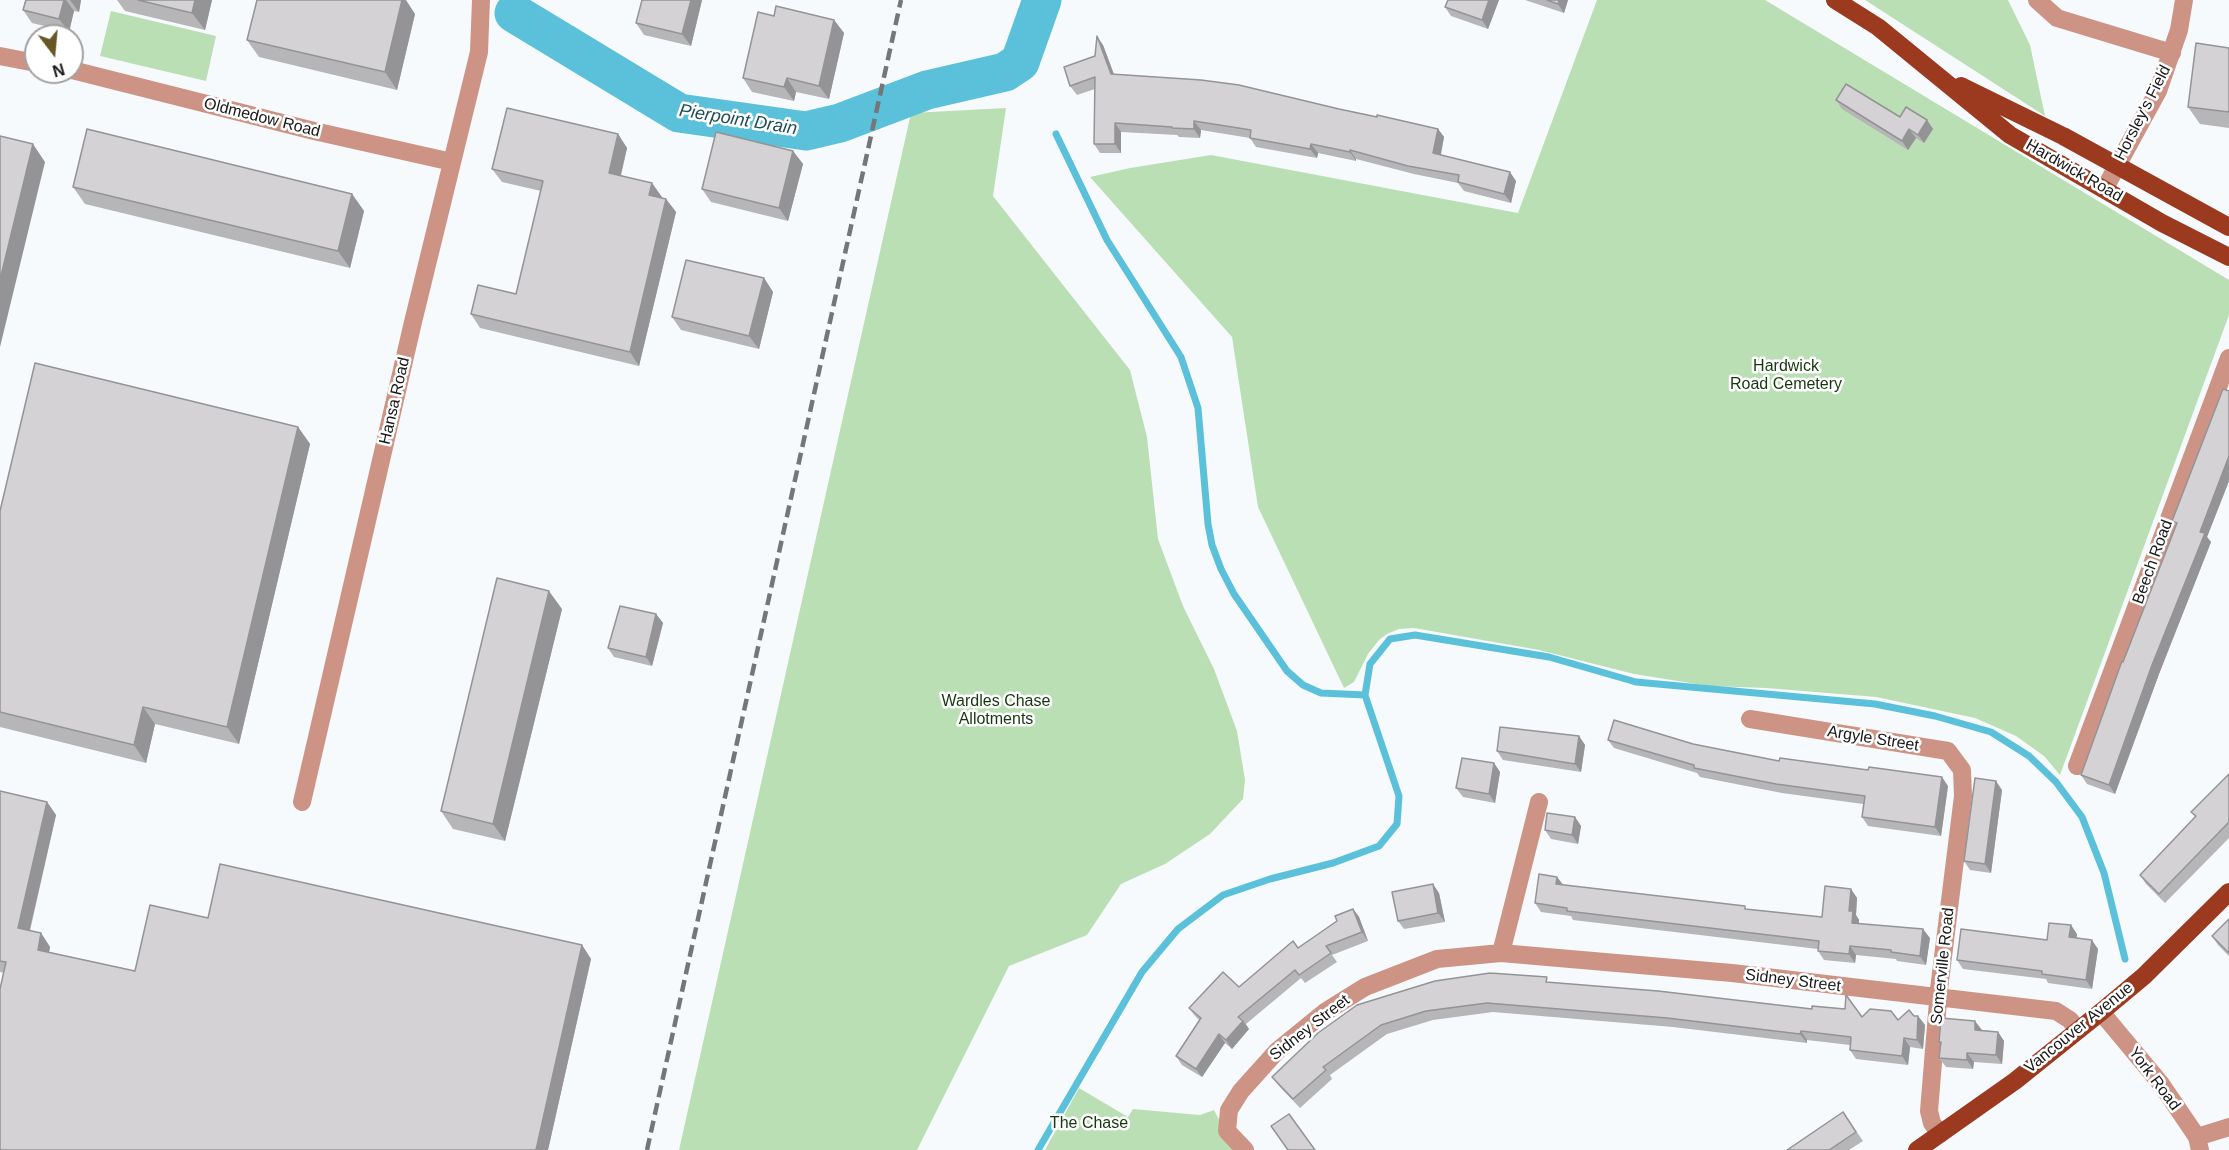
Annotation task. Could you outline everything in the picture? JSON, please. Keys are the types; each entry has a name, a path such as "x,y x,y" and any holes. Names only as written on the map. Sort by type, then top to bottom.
{"main road":[{"name":"Hardwick Road","path":"1835,0 1878,27 2010,135 2162,223 2229,257"},
{"name":"Hardwick Road","path":"1929,70 2063,136 2229,227"},
{"name":"Vancouver Avenue","path":"1917,1150 2015,1081 2101,1012 2144,975 2229,892"}],"street":[{"name":"Hansa Road","path":"302,802 479,52 482,0"},
{"path":"2037,0 2057,18 2172,53"},
{"name":"Horsley's Field","path":"2105,188 2158,91 2179,30 2184,0"},
{"path":"0,56 24,61"},
{"name":"Oldmedow Road","path":"84,73 314,131 452,162"},
{"name":"Beech Road","path":"2077,766 2229,358"},
{"name":"Argyle Street","path":"1750,719 1948,751 1962,770 1964,796"},
{"name":"Somerville Road","path":"1940,1134 1932,1123 1929,1111 1938,998 1964,796"},
{"path":"1502,953 1539,801"},
{"name":"Sidney Street","path":"1245,1150 1227,1131 1229,1110 1241,1091 1277,1051 1325,1012 1365,987 1437,959 1502,953 1732,973 2056,1011 2070,1020 2078,1030"},
{"name":"York Road","path":"2101,1012 2161,1084 2198,1143"},
{"path":"2198,1143 2229,1127"}],"green space":[{"name":"Hardwick Road Cemetery","path":"1597,0 1765,0 2229,280 2229,315 2060,775 2044,756 2016,736 1975,718 1876,697 1709,686 1634,674 1539,650 1414,628 1399,629 1379,640 1368,654 1354,682 1344,688 1258,507 1232,337 1090,177 1211,155 1518,213"},
{"path":"1865,0 2008,0 2030,45 2045,116"},
{"path":"111,11 216,36 206,81 100,56"},
{"name":"Wardles Chase Allotments","path":"1006,108 993,196 1130,370 1147,437 1158,539 1183,606 1214,669 1237,731 1245,780 1243,799 1210,834 1165,864 1121,884 1087,935 1009,966 917,1150 679,1150 911,113"},
{"name":"The Chase","path":"1079,1088 1128,1117 1133,1109 1200,1115 1214,1110 1235,1150 1045,1150"}],"building":[{"path":"26,0 64,0 59,19 23,10"},
{"path":"138,0 195,0 192,13"},
{"path":"257,0 402,0 385,72 247,40"},
{"path":"642,0 691,0 682,34 636,23"},
{"path":"1448,0 1489,0 1482,20 1445,7"},
{"path":"1547,0 1559,0 1558,4"},
{"path":"776,6 834,20 819,86 787,78 784,87 743,78 758,12 774,16"},
{"path":"1097,36 1111,74 1239,85 1339,109 1438,129 1433,153 1510,172 1504,194 1458,182 1459,175 1408,166 1350,150 1350,152 1311,144 1310,149 1250,138 1251,130 1194,121 1194,129 1115,123 1115,144 1094,144 1095,77 1070,86 1064,67 1095,56"},
{"path":"2196,43 2229,48 2229,112 2188,107"},
{"path":"1846,84 1900,117 1906,107 1927,120 1918,135 1909,129 1902,141 1836,100"},
{"path":"507,108 618,134 609,173 652,183 649,195 666,199 630,352 471,314 478,285 516,294 543,181 492,169"},
{"path":"87,129 352,194 338,251 73,187"},
{"path":"716,132 793,151 779,208 702,189"},
{"path":"0,136 33,144 0,280"},
{"path":"686,260 764,278 749,336 672,317"},
{"path":"35,363 298,427 227,727 143,707 134,745 0,712 0,511"},
{"path":"2223,389 2229,391 2229,456 2200,532 2205,533 2152,665 2109,785 2081,775 2122,661 2177,523 2172,521"},
{"path":"497,578 549,591 493,824 441,811"},
{"path":"620,606 656,614 646,657 608,648"},
{"path":"1614,720 1693,744 1779,761 1780,758 1942,777 1935,827 1862,817 1865,796 1776,784 1694,768 1694,765 1608,740"},
{"path":"1500,727 1579,736 1575,764 1497,751"},
{"path":"1462,758 1494,763 1489,794 1456,788"},
{"path":"2229,774 2229,822 2159,894 2140,875 2196,816 2191,812"},
{"path":"1975,778 1996,781 1985,864 1964,861"},
{"path":"0,791 47,802 18,928 41,933 38,950 135,971 150,905 208,918 220,864 582,945 536,1150 0,1150 0,989 6,962 0,961"},
{"path":"1547,813 1575,817 1572,835 1545,830"},
{"path":"1539,874 1557,877 1556,884 1822,917 1825,886 1851,889 1849,911 1853,911 1852,923 1923,929 1920,956 1891,952 1891,950 1850,946 1849,954 1818,951 1819,941 1567,911 1567,908 1535,903"},
{"path":"1433,884 1438,913 1398,921 1392,892"},
{"path":"1353,909 1362,932 1326,946 1331,953 1299,975 1295,970 1238,1017 1243,1021 1226,1040 1219,1034 1196,1069 1176,1056 1201,1018 1189,1008 1223,972 1239,987 1293,941 1298,948 1337,921 1335,916"},
{"path":"2229,919 2229,953 2212,936"},
{"path":"2049,923 2071,925 2069,937 2092,940 2086,980 2042,974 2042,971 1957,960 1961,929 2047,940"},
{"path":"1490,973 1547,977 1546,982 1658,991 1812,1009 1812,1006 1845,1009 1846,995 1862,1017 1870,1009 1891,1011 1898,1020 1909,1010 1914,1016 1918,1016 1917,1040 1904,1038 1902,1056 1850,1050 1851,1037 1801,1031 1800,1034 1667,1018 1487,1003 1426,1011 1381,1025 1323,1067 1326,1070 1293,1099 1272,1077 1318,1033 1357,1005 1435,981"},
{"path":"1941,1018 1975,1021 1975,1030 1998,1032 1996,1055 1967,1053 1967,1060 1939,1058"},
{"path":"1843,1112 1856,1132 1829,1150 1787,1150"},
{"path":"1289,1114 1315,1150 1288,1150 1271,1126"}],"waterway":[{"name":"Pierpoint Drain","path":"514,13 679,113 806,131 840,123 927,90 1005,72 1020,62 1042,0"},
{"path":"1038,1150 1142,972 1178,929 1223,895 1270,879 1333,863 1379,846 1397,824 1399,796 1365,695 1321,693 1303,685 1287,671 1234,594 1221,569 1212,545 1208,524 1198,408 1181,357 1107,240 1056,134"},
{"path":"1365,695 1370,664 1390,639 1415,635 1549,657 1636,682 1875,704 1935,716 1991,732 2029,756 2056,782 2082,817 2104,873 2125,959"}],"railway":[{"path":"647,1150 901,0"}]}
